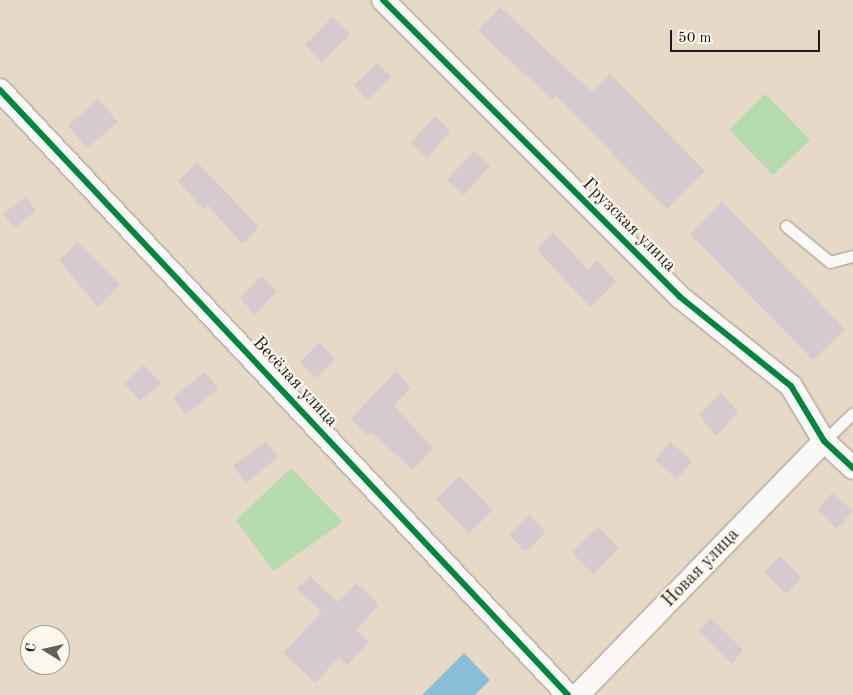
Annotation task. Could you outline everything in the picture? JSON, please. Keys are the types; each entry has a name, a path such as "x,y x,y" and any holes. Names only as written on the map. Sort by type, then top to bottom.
{"street":[{"name":"Грузская улица","path":"383,0 680,297 791,386 824,441 853,468"},
{"name":"Весёлая улица","path":"0,90 568,695"},
{"name":"Новая улица","path":"578,695 824,441"}],"lane":[{"path":"786,226 830,262 853,256"},
{"path":"824,441 853,412"}],"green space":[{"path":"765,94 810,140 773,175 729,130"},
{"path":"291,468 343,522 273,571 236,520"}],"water":[{"path":"464,653 490,680 475,695 422,695"}],"building":[{"path":"500,7 592,92 610,74 705,171 667,209 556,96 553,100 478,31"},
{"path":"332,17 350,34 322,63 305,45"},
{"path":"378,63 391,77 367,100 354,85"},
{"path":"98,99 118,122 87,148 68,126"},
{"path":"435,116 450,131 427,158 411,143"},
{"path":"474,151 490,166 464,195 447,180"},
{"path":"197,162 259,227 242,244 208,205 204,210 178,181"},
{"path":"25,197 36,210 15,228 3,214"},
{"path":"722,201 845,329 813,360 690,234"},
{"path":"553,232 588,270 597,260 616,282 590,307 537,250"},
{"path":"78,242 120,285 98,307 59,260"},
{"path":"262,276 277,291 255,315 240,298"},
{"path":"319,342 335,358 317,378 300,363"},
{"path":"144,365 161,383 140,401 124,383"},
{"path":"396,371 411,387 394,406 433,448 413,470 371,432 367,436 351,419"},
{"path":"205,372 218,389 185,415 173,397"},
{"path":"721,393 738,412 716,436 699,415"},
{"path":"266,442 278,457 246,483 233,466"},
{"path":"670,442 692,461 677,479 655,460"},
{"path":"459,476 493,510 469,533 436,499"},
{"path":"832,493 853,511 837,529 817,510"},
{"path":"529,515 546,533 525,552 509,534"},
{"path":"598,527 619,548 593,574 572,553"},
{"path":"780,556 801,578 787,594 764,572"},
{"path":"310,576 337,602 356,583 379,605 356,630 369,642 347,665 339,657 315,683 283,653 322,612 297,589"},
{"path":"711,618 743,650 732,664 699,631"}],"cycle path":[{"path":"383,0 680,297 791,386 824,441 853,468"},
{"path":"0,90 568,695"}]}
